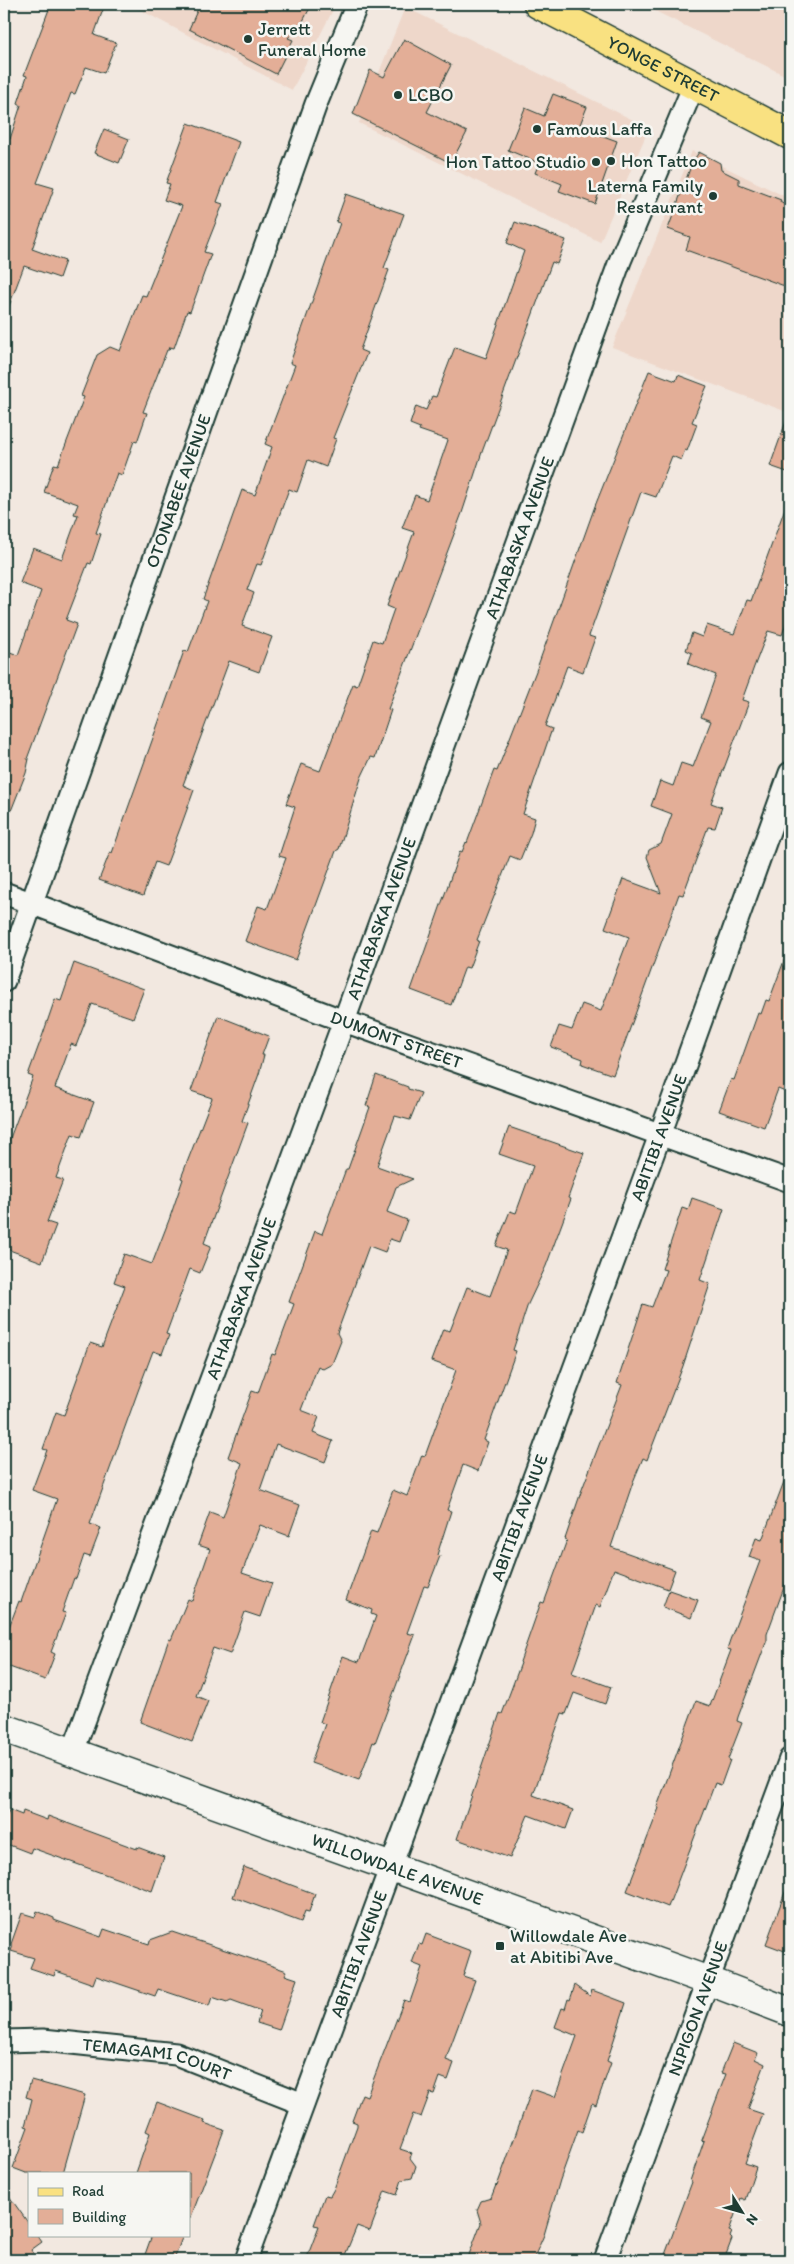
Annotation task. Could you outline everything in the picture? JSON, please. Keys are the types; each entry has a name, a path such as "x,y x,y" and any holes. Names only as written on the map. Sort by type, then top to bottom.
{"main road":[{"name":"YONGE STREET","path":"538,4 790,135"}],"street":[{"name":"OTONABEE AVENUE","path":"4,981 316,104 357,4"},
{"name":"ATHABASKA AVENUE","path":"72,1754 344,1022 620,261 694,85"},
{"name":"ABITIBI AVENUE","path":"246,2260 660,1135 790,773"},
{"name":"DUMONT STREET","path":"4,893 344,1022 790,1181"},
{"name":"WILLOWDALE AVENUE","path":"4,1728 790,2012"},
{"name":"NIPIGON AVENUE","path":"606,2260 790,1759"},
{"name":"TEMAGAMI COURT","path":"4,2041 43,2040 176,2054 303,2104"}],"shaded area":[{"path":"129,4 336,4 292,90"},
{"path":"641,4 790,4 790,78"},
{"path":"405,7 649,128 600,242 359,123"},
{"path":"692,151 790,199 790,413 612,347"}],"building":[{"path":"51,4 105,4 94,35 116,43 104,73 86,67 75,94 71,93 37,183 54,188 32,249 65,261 59,278 24,266 6,314 4,314 4,137 10,139 21,105 18,103 27,76 24,75"},
{"name":"Jerrett Funeral Home","path":"200,4 312,4 303,21 288,38 293,40 276,74 189,29"},
{"name":"LCBO","path":"404,39 451,65 427,112 467,132 451,163 353,114 370,70 384,77"},
{"path":"553,94 587,107 579,127 617,141 595,204 559,191 562,184 535,173 539,163 508,150 525,108 544,116"},
{"path":"188,123 239,142 217,202 223,204 204,252 211,254 190,312 187,311 174,348 170,347 167,350 143,412 147,413 137,442 134,441 122,475 117,473 96,533 101,534 91,564 88,563 66,620 77,624 27,759 29,759 26,773 4,826 4,670 10,652 18,655 41,591 20,583 33,548 62,559 78,515 74,514 78,504 44,492 54,464 58,465 84,397 81,396 97,355 110,347 120,351 142,295 146,296 182,206 164,200 170,184 166,183"},
{"path":"104,129 129,139 119,163 94,153"},
{"path":"699,152 720,163 721,170 739,179 739,184 781,200 780,202 790,208 790,288 686,250 690,237 668,229 692,163"},
{"path":"346,194 404,214 384,268 389,270 360,350 367,353 333,438 336,439 326,467 308,460 297,492 289,489 261,565 257,564 247,590 254,593 242,626 272,637 259,672 229,661 183,785 194,790 181,826 166,866 155,862 143,896 99,880 110,852 112,853 184,651 188,652 207,601 203,599 242,490 255,495 272,447 265,444 295,365 290,363 340,223 336,222"},
{"path":"515,222 566,240 557,264 552,262 482,452 462,513 388,709 391,710 375,758 371,757 361,778 339,849 336,851 296,960 245,941 258,906 267,909 286,858 279,856 295,807 286,804 301,764 320,771 353,684 357,686 373,640 382,643 394,609 387,606 414,532 402,528 415,495 427,500 448,440 419,430 420,428 410,424 416,406 426,410 432,396 436,397 455,347 486,358 524,251 507,243"},
{"path":"649,371 676,381 678,375 707,386 692,422 697,424 687,451 685,450 681,460 672,456 656,497 641,492 589,636 595,638 583,672 567,666 545,726 552,729 523,814 535,818 531,833 520,860 510,856 477,940 479,941 469,968 465,967 451,1005 411,990 460,851 462,852 467,843 494,770 497,771 536,671 595,506"},
{"path":"788,416 790,417 790,473 770,466"},
{"path":"788,500 790,500 790,613 782,635 768,631 754,667 742,700 749,702 711,803 722,807 715,828 708,827 683,895 679,894 613,1075 582,1064 583,1059 551,1047 559,1026 572,1030 582,1004 601,1011 629,937 605,928 623,879 661,893 647,857 649,850 661,844 672,814 651,806 660,781 673,786 681,763 693,767 711,721 701,717 716,675 688,664 692,653 686,650 692,633 702,637 707,625 734,634 747,600 751,601"},
{"path":"788,950 790,951 790,1094 778,1089 764,1127 719,1111 731,1079 734,1080 758,1013 761,1014 766,1000 769,1001"},
{"path":"74,963 144,989 133,1018 92,1004 76,1046 71,1044 55,1088 94,1102 81,1137 72,1134 56,1178 63,1180 47,1222 56,1225 42,1262 4,1248 4,1154 33,1077 28,1075 55,999 61,1001"},
{"path":"218,1016 269,1036 262,1055 264,1055 259,1074 242,1121 248,1123 204,1243 211,1246 200,1273 190,1269 166,1334 169,1335 162,1354 153,1351 138,1391 90,1524 101,1528 90,1557 84,1555 76,1579 74,1578 62,1612 66,1613 51,1652 55,1654 45,1680 4,1665 4,1640 19,1601 21,1602 57,1499 32,1490 47,1450 43,1449 56,1412 64,1415 90,1343 102,1347 125,1286 114,1282 124,1254 152,1264 183,1179 181,1178 212,1098 191,1091"},
{"path":"376,1075 421,1093 410,1120 395,1116 377,1166 413,1179 396,1187 387,1212 407,1220 399,1242 390,1239 385,1252 369,1246 337,1333 341,1341 332,1364 323,1369 318,1366 301,1410 319,1417 313,1433 333,1441 325,1462 276,1444 260,1490 300,1505 289,1536 260,1525 242,1573 272,1583 260,1617 245,1612 230,1654 213,1648 196,1696 208,1701 192,1742 140,1722 169,1639 171,1640 188,1599 192,1601 210,1549 198,1545 210,1512 223,1517 242,1463 228,1457 241,1421 252,1391 258,1393 272,1354 275,1355 294,1304 289,1302 315,1231 322,1234 346,1169 348,1169 370,1107 366,1106"},
{"path":"509,1127 584,1153 568,1198 571,1199 546,1266 528,1304 513,1350 516,1351 484,1440 488,1442 478,1471 463,1465 447,1510 451,1511 437,1555 440,1556 428,1587 424,1586 407,1633 415,1635 375,1743 373,1742 359,1780 311,1763 325,1724 320,1722 343,1656 359,1662 376,1616 371,1614 372,1610 346,1600 371,1531 377,1533 393,1490 407,1496 422,1455 425,1456 456,1370 431,1361 443,1329 450,1331 467,1287 490,1296 507,1250 496,1246 510,1211 516,1213 533,1166 499,1154"},
{"path":"692,1198 724,1209 700,1280 710,1284 683,1366 647,1460 643,1458 633,1482 611,1547 675,1570 668,1589 614,1569 600,1607 596,1605 572,1673 611,1687 605,1704 574,1693 566,1714 562,1713 533,1795 573,1810 566,1829 528,1815 510,1858 457,1839 500,1713 502,1714 521,1663 541,1602 544,1603 567,1540 565,1539 581,1492 622,1385 617,1383 643,1304 652,1307 666,1270 662,1269 682,1208 688,1210"},
{"path":"788,1471 790,1471 790,1571 738,1717 737,1721 742,1723 728,1759 730,1760 721,1785 715,1783 668,1907 627,1891 659,1808 657,1807 696,1701 710,1706 731,1650 727,1649 730,1640 760,1561 749,1557 756,1538 762,1540"},
{"path":"669,1590 698,1600 691,1618 663,1607"},
{"path":"9,1810 22,1815 23,1811 47,1820 48,1816 164,1857 152,1891 32,1848 30,1853 4,1843 4,1823"},
{"path":"244,1867 315,1894 309,1912 305,1911 301,1922 233,1897"},
{"path":"788,1884 790,1885 790,1953 766,1944"},
{"path":"37,1911 54,1918 54,1920 101,1937 104,1929 149,1944 150,1940 172,1932 287,1971 285,1975 297,1979 279,2030 257,2023 261,2011 231,2000 227,2002 212,1997 209,2006 158,1989 155,1996 96,1976 93,1984 56,1971 54,1976 30,1968 34,1958 11,1951 13,1945 11,1944 22,1913 35,1917"},
{"path":"426,1934 471,1951 463,1976 475,1980 446,2060 454,2063 448,2080 440,2077 434,2094 430,2093 421,2117 413,2114 400,2149 412,2153 410,2158 416,2166 412,2178 402,2180 397,2195 385,2191 370,2231 357,2226 343,2260 306,2260 319,2226 314,2225 325,2195 330,2196 334,2189 357,2126 357,2123 352,2121 362,2094 367,2096 404,2000 410,2002 422,1967 412,1963 419,1944 422,1945"},
{"path":"575,1985 590,1996 592,1990 626,2003 607,2061 611,2063 596,2105 592,2103 582,2132 578,2130 560,2180 544,2235 533,2260 467,2260 481,2223 477,2210 481,2201 491,2198 497,2186 532,2089 555,2097 577,2036 555,2027 562,2008 565,2009 568,1999 570,2000"},
{"path":"733,2043 758,2053 755,2059 765,2064 748,2109 763,2114 745,2163 756,2167 745,2200 741,2198 729,2231 732,2232 730,2237 732,2239 724,2260 663,2260 692,2182 690,2181 704,2141 701,2140 726,2074 721,2073"},
{"path":"31,2080 85,2095 63,2172 26,2173 13,2168 28,2127 25,2126 32,2099 26,2097"},
{"path":"157,2102 205,2120 204,2123 224,2130 191,2217 190,2172 136,2172 150,2133 146,2131"},
{"path":"4,2189 28,2223 28,2236 38,2236 42,2242 31,2250 38,2260 4,2260"},
{"path":"152,2236 183,2236 174,2260 143,2260"}],"place":[{"name":"Jerrett Funeral Home","path":"248,39"},
{"name":"LCBO","path":"398,95"},
{"name":"Famous Laffa","path":"537,129"},
{"name":"Hon Tattoo","path":"611,161"},
{"name":"Hon Tattoo Studio","path":"596,162"},
{"name":"Laterna Family Restaurant","path":"713,196"},
{"name":"Willowdale Ave at Abitibi Ave","path":"500,1946"}]}
